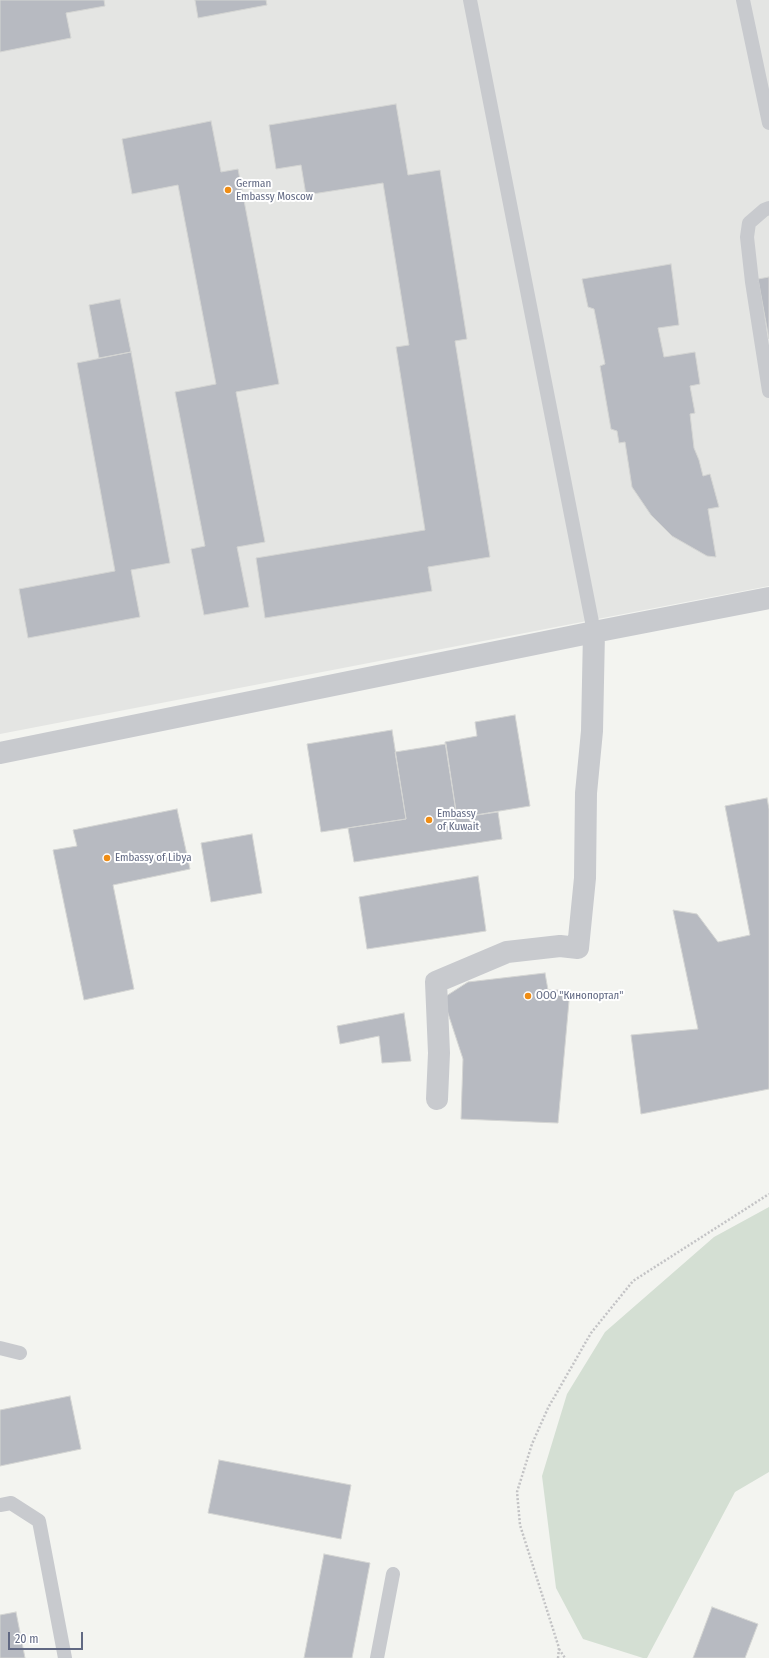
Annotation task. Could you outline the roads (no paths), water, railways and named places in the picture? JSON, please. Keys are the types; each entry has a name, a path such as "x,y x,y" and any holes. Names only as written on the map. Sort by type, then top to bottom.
{"street":[{"path":"0,753 594,632 769,598"},
{"path":"437,1099 440,1053 436,982 507,952 560,946 578,948 585,878 586,793 592,732 594,632"}],"lane":[{"path":"470,0 594,632"},
{"path":"743,0 769,123"},
{"path":"769,208 764,210 749,223 747,236 752,282 769,391"},
{"path":"0,1348 20,1353"},
{"path":"0,1505 11,1503 39,1522 65,1658"},
{"path":"377,1658 393,1574"}],"place":[{"name":"German Embassy Moscow","path":"228,190"},
{"name":"Embassy of Kuwait","path":"429,820"},
{"name":"Embassy of Libya","path":"107,858"},
{"name":"ООО \"Кинопортал\"","path":"528,996"}]}
